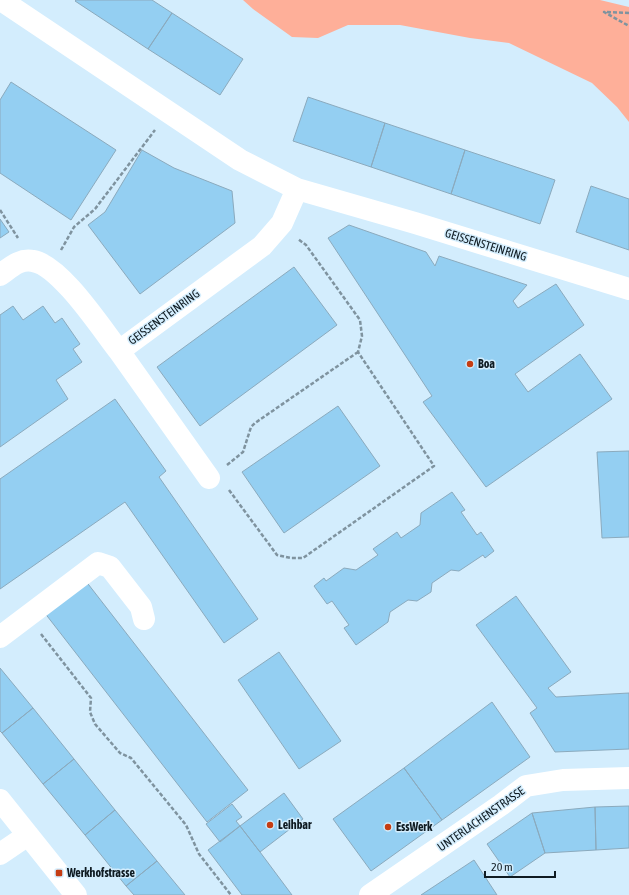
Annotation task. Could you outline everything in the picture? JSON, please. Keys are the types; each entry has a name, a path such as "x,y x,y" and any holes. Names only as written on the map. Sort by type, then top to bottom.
{"street":[{"name":"GEISSENSTEINRING","path":"1,0 240,160 297,189 415,223 629,289"},
{"name":"GEISSENSTEINRING","path":"219,478 119,351 262,246 282,223 297,189"},
{"path":"0,275 20,262 33,261 50,268 64,280 119,351"},
{"path":"0,637 98,563 110,567 141,607 144,619"},
{"name":"UNTERLACHENSTRASSE","path":"370,895 526,786 563,780 629,778"},
{"path":"0,800 76,895"},
{"path":"0,854 28,835"}],"path":[{"path":"629,13 604,12 629,26"},
{"path":"74,227 94,209 156,130"},
{"path":"0,210 33,261"},
{"path":"282,223 306,245 360,320 362,336 358,352 255,423 251,428 243,452 219,478 277,555 303,558 434,466 358,352"},
{"path":"28,616 91,698 90,712 95,724 120,753 131,758 186,825 199,854 231,895"}],"shaded area":[{"path":"243,0 600,0 629,7 629,122 617,107 592,83 509,43 470,38 400,25 348,25 318,38 292,37"}],"building":[{"path":"152,0 172,13 148,49 75,1"},
{"path":"172,13 243,59 220,95 148,49"},
{"path":"11,82 116,150 71,220 0,173 0,100"},
{"path":"308,97 385,123 371,167 293,141"},
{"path":"385,123 465,150 451,194 371,167"},
{"path":"142,150 174,168 232,191 235,223 140,294 88,225 105,212"},
{"path":"465,150 555,180 540,224 451,194"},
{"path":"591,186 629,199 629,250 576,232"},
{"path":"0,219 9,232 0,238"},
{"name":"Boa","path":"349,225 426,252 435,266 439,256 527,285 513,301 518,308 556,284 584,325 515,374 528,392 580,354 612,399 486,487 423,402 432,396 328,238"},
{"path":"294,267 337,325 200,426 157,367"},
{"path":"13,306 23,320 43,306 55,323 62,318 80,344 73,349 82,362 56,380 68,399 0,447 0,315"},
{"path":"115,399 166,471 159,477 258,619 224,643 125,502 0,589 0,479"},
{"path":"338,406 380,466 284,533 242,472"},
{"path":"629,451 629,537 602,538 597,452"},
{"path":"452,492 465,510 461,512 477,535 481,532 494,551 485,558 483,555 459,571 451,570 432,583 431,592 417,601 408,600 390,612 388,622 356,645 344,628 349,625 332,601 327,604 314,586 324,578 326,581 344,568 356,570 378,555 373,549 397,532 401,538 420,525 421,513"},
{"path":"85,580 248,790 207,822 44,612"},
{"path":"516,596 571,672 548,688 556,697 629,693 629,749 555,752 530,713 537,708 476,625"},
{"path":"279,652 341,741 299,769 238,680"},
{"path":"0,668 33,708 2,733 0,731"},
{"path":"492,702 530,757 442,820 404,768"},
{"path":"33,708 74,759 43,784 2,733"},
{"path":"74,759 115,810 85,835 43,784"},
{"path":"404,768 442,820 371,871 333,819"},
{"path":"284,793 303,819 260,852 240,826"},
{"path":"232,804 242,817 236,821 240,826 220,842 206,824"},
{"path":"629,806 629,848 596,850 595,807"},
{"path":"595,807 596,850 545,853 532,813"},
{"path":"115,810 157,861 126,886 85,835"},
{"path":"532,813 545,853 510,877 487,844"},
{"path":"240,826 292,895 242,895 208,850"},
{"path":"474,860 497,895 421,895"},
{"path":"157,861 185,895 134,895 126,886"}],"place":[{"name":"Boa","path":"470,364"},
{"name":"Leihbar","path":"270,825"},
{"name":"EssWerk","path":"388,827"},
{"name":"Werkhofstrasse","path":"59,873"}]}
